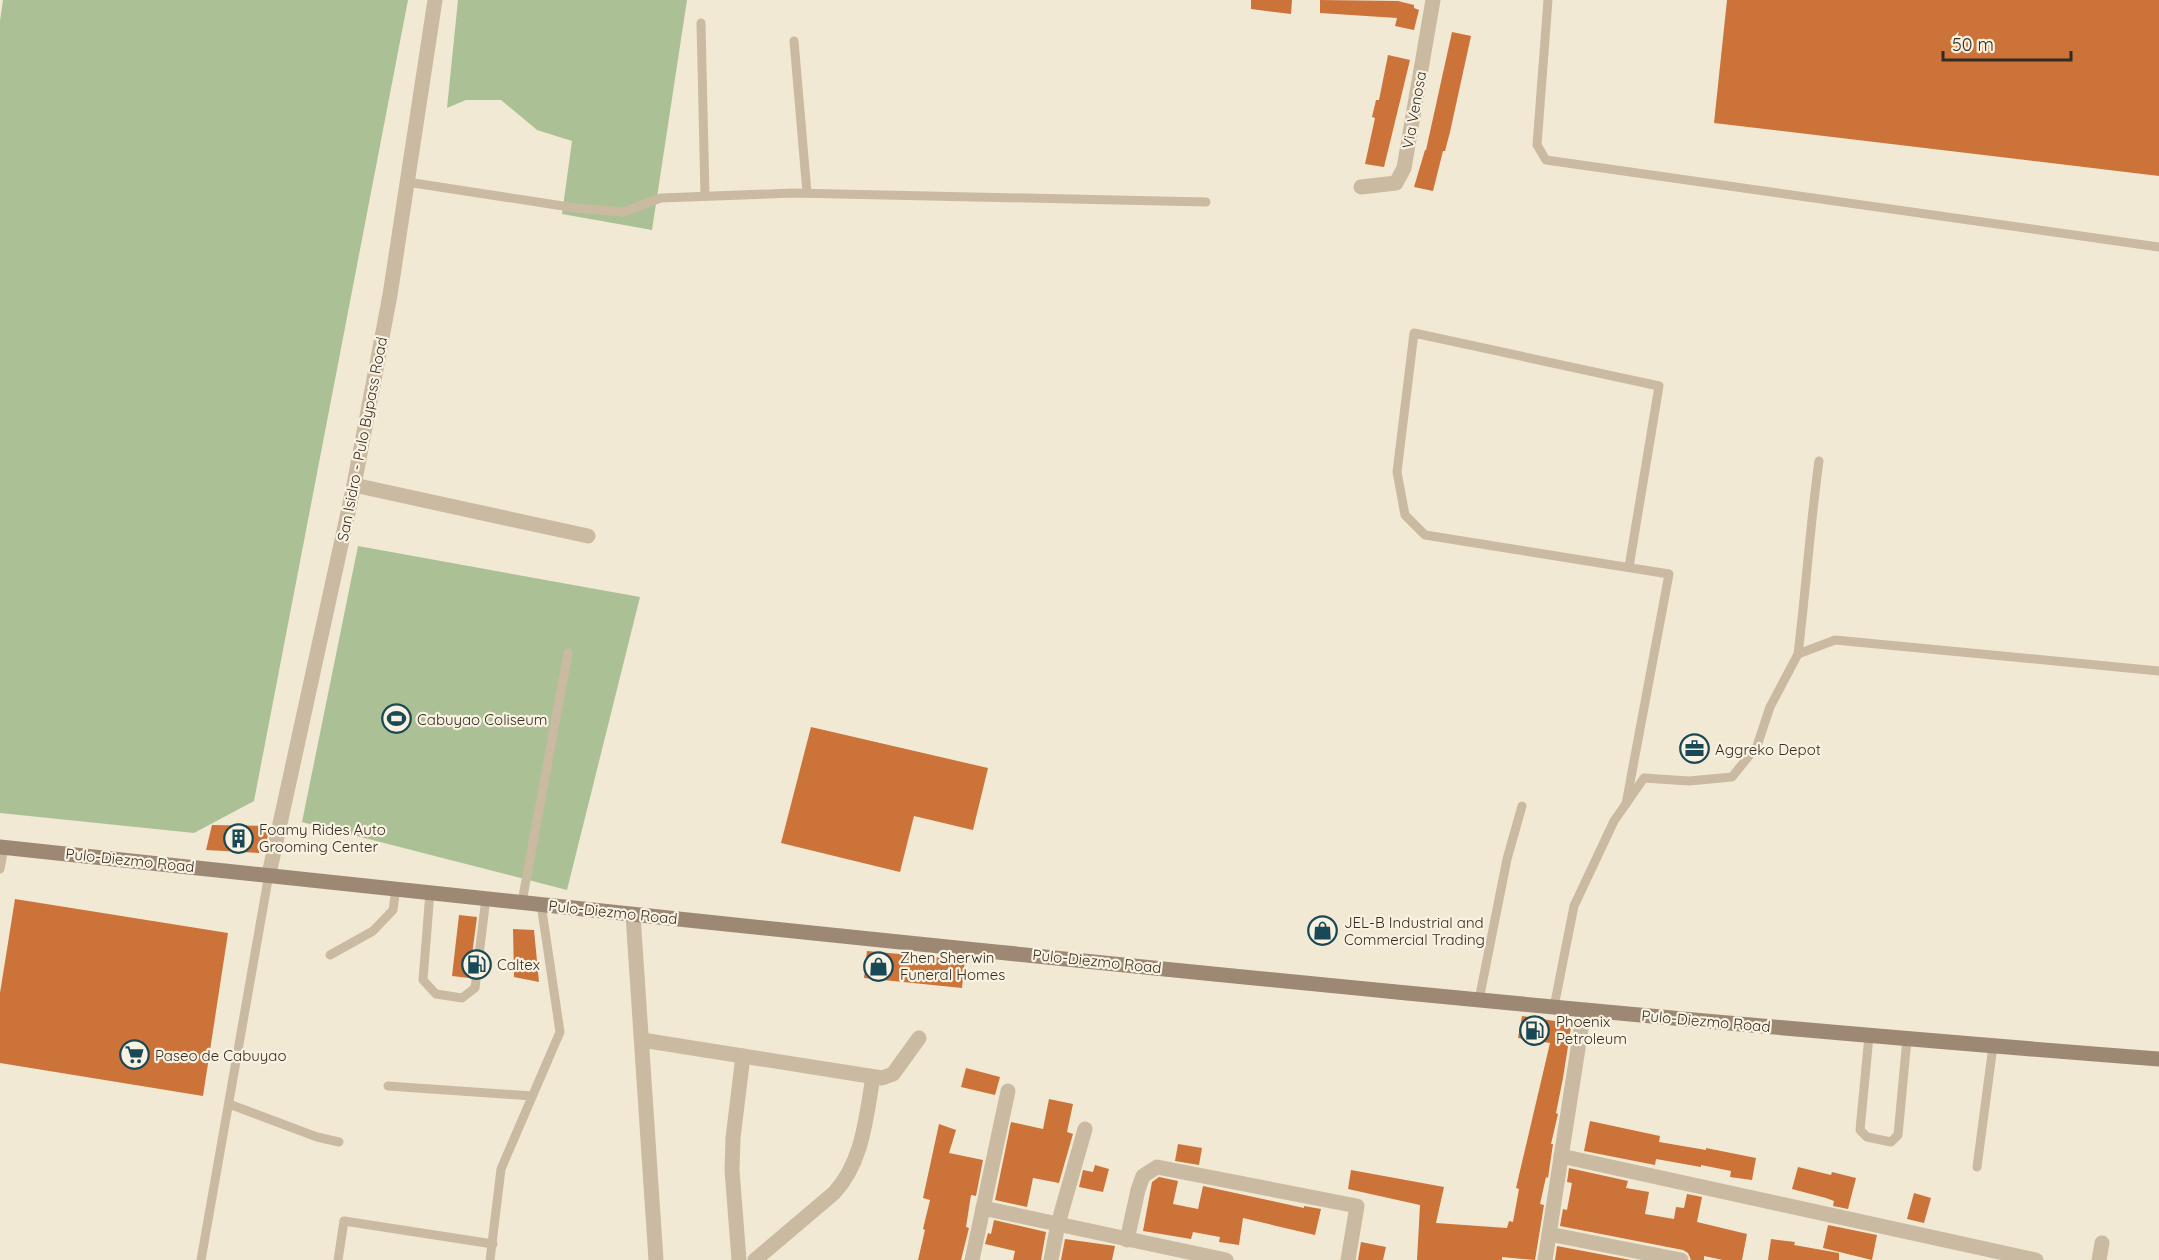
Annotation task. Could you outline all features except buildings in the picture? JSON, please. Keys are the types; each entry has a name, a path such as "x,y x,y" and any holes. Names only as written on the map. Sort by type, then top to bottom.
{"main road":[{"name":"Pulo-Diezmo Road","path":"2,847 633,915 1479,1000 1869,1036 2159,1059"}],"street":[{"name":"San Isidro - Pulo Bypass Road","path":"269,874 354,485 390,296 435,0"},
{"name":"Via Venosa","path":"1361,188 1396,183 1404,168 1433,0"},
{"path":"354,485 588,536"},
{"path":"633,915 656,1260"},
{"path":"1545,1260 1584,1010"},
{"path":"642,1040 873,1077 887,1077 893,1074 919,1038"},
{"path":"739,1260 732,1170 733,1138 743,1056"},
{"path":"755,1260 834,1193 845,1180 858,1151 873,1077"},
{"path":"972,1260 1008,1091"},
{"path":"1051,1260 1058,1224 1085,1129"},
{"path":"1561,1156 2036,1260"},
{"path":"1127,1240 1143,1176 1157,1167 1357,1206 1348,1260"},
{"path":"983,1208 1226,1260"},
{"path":"1549,1234 1681,1260"},
{"path":"2099,1260 2102,1243"}],"lane":[{"path":"1548,0 1537,145 1546,160 2159,247"},
{"path":"701,24 705,196"},
{"path":"794,41 807,193"},
{"path":"407,182 576,208 623,212 661,198 807,193 1206,202"},
{"path":"1626,804 1670,574 1425,535 1405,515 1397,472 1414,333 1659,386 1629,567"},
{"path":"1554,1007 1574,906 1614,821 1644,778 1689,782 1732,777 1757,746 1770,707 1798,654 1819,461"},
{"path":"1798,654 1835,640 2159,671"},
{"path":"522,902 568,653"},
{"path":"1479,1000 1508,859 1522,806"},
{"path":"0,869 2,847"},
{"path":"201,1260 269,874"},
{"path":"330,955 373,931 393,910 396,888"},
{"path":"430,892 423,980 436,994 462,998 475,988 486,898"},
{"path":"490,1260 501,1169 560,1032 541,904"},
{"path":"1869,1036 1860,1130 1867,1137 1892,1142 1899,1135 1907,1039"},
{"path":"1977,1167 1993,1046"},
{"path":"388,1086 532,1096"},
{"path":"228,1104 317,1137 339,1142"},
{"path":"338,1260 344,1221 493,1244"}],"green space":[{"path":"3,0 408,0 254,801 194,833 0,813 0,21"},
{"path":"458,0 687,0 652,230 562,214 572,141 537,130 501,100 466,100 447,108"},
{"path":"358,546 640,597 567,890 302,822"}],"place":[{"name":"Cabuyao Coliseum","path":"396,719"},
{"name":"Aggreko Depot","path":"1694,749"},
{"name":"Foamy Rides Auto Grooming Center","path":"238,838"},
{"name":"JEL-B Industrial and Commercial Trading","path":"1323,931"},
{"name":"Caltex","path":"476,964"},
{"name":"Zhen Sherwin Funeral Homes","path":"879,966"},
{"name":"Phoenix Petroleum","path":"1535,1030"},
{"name":"Paseo de Cabuyao","path":"134,1055"}]}
